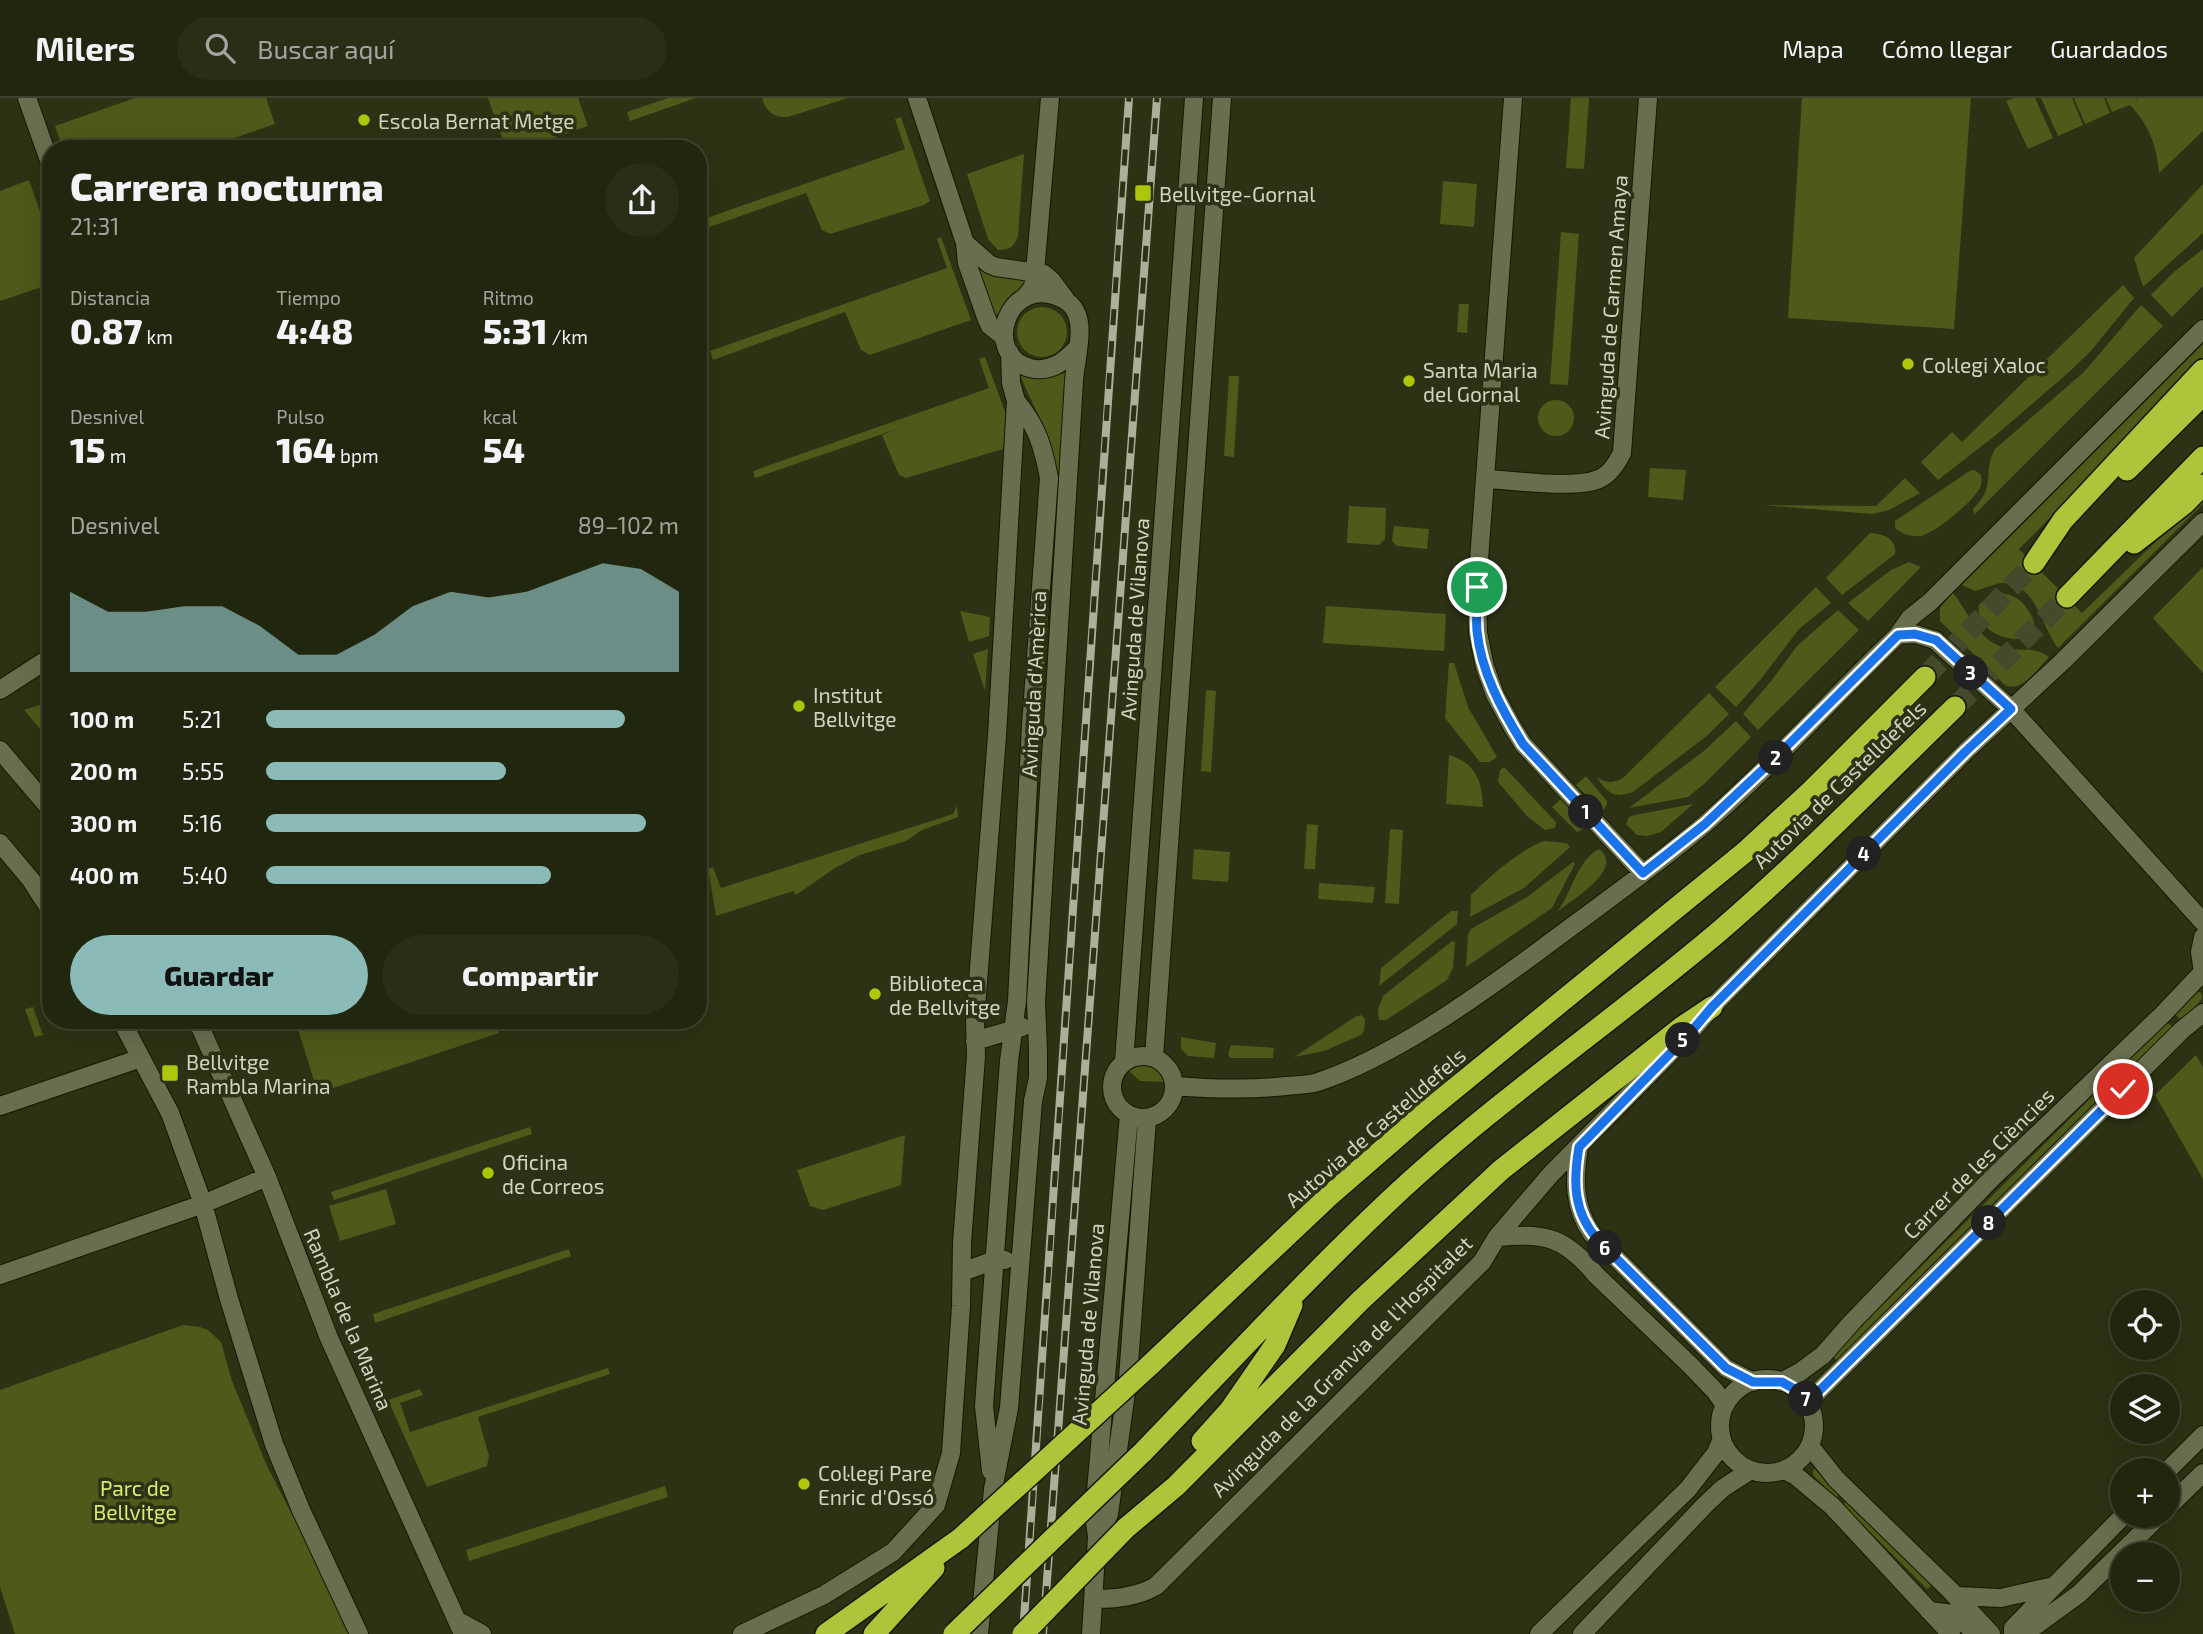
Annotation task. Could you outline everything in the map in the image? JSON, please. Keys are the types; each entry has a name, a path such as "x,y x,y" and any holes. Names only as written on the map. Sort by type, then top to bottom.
{"highway":[{"path":"2203,370 2063,520 2034,562 2203,395"},
{"path":"2203,457 2067,597 2184,504 2203,485"},
{"name":"Autovia de Castelldefels","path":"874,1634 961,1538 1329,1196 1426,1112 1745,852 1811,792 1925,677"},
{"name":"Autovia de Castelldefels","path":"954,1634 1143,1452 1392,1198 1481,1120 1723,928 1810,849 1955,708"},
{"path":"1126,1528 1176,1486 1360,1301 1501,1170 1682,1027 1712,1007"},
{"path":"1023,1634 1126,1528 1230,1409 1275,1345 1298,1291"},
{"path":"826,1634 961,1538"}],"street":[{"path":"27,98 42,140"},
{"path":"917,98 965,243 967,263 990,326 1020,364 1032,368 1045,369 1057,365 1077,348"},
{"path":"965,243 989,264 1043,276 1045,261 1041,219 1050,98"},
{"name":"Avinguda de Vilanova","path":"1124,1062 1194,98"},
{"path":"1154,1057 1222,98"},
{"path":"1513,98 1477,587 1478,633 1485,667 1495,695 1523,744 1643,873"},
{"name":"Avinguda de Carmen Amaya","path":"1485,479 1591,482 1607,474 1622,453 1648,98"},
{"path":"1192,131 1200,138 1212,137 1220,128"},
{"path":"1189,180 1199,178 1207,181 1215,196"},
{"path":"1005,269 1020,262 1028,254 1041,219"},
{"name":"Avinguda d'Amèrica","path":"742,1634 824,1595 893,1552 936,1505 951,1453 975,1041 1006,604 1016,401 1007,345 1009,313 1043,276 1074,309 1079,321 1035,1022 1038,1078 1032,1101"},
{"path":"1025,297 1044,293 1066,300"},
{"path":"1175,1086 1209,1089 1267,1088 1315,1083 1365,1063 1497,981 1705,824 1774,759 1898,635 1910,618 1930,602 2203,329"},
{"name":"Avinguda d'Amèrica","path":"993,1489 984,1406 1009,1061 1015,1029 1031,725 1049,478 1042,444 1031,418 1016,401"},
{"name":"Avinguda de la Granvia de l'Hospitalet","path":"1095,1599 1144,1593 1156,1586 1482,1262 1497,1237 1551,1174 1690,1033 1712,1007 1966,751 2203,522"},
{"path":"1930,602 1929,619 1936,640"},
{"path":"1898,635 1915,634 1936,640 2011,709 2203,922"},
{"path":"0,690 42,663"},
{"path":"20,678 42,673"},
{"path":"0,750 42,799"},
{"path":"0,843 42,897"},
{"path":"2203,937 2200,952 2203,972"},
{"name":"Carrer de les Ciències","path":"1782,1382 1823,1355 1993,1177 2164,1014 2203,972"},
{"path":"1809,1404 1815,1395 2182,1030 2203,1013"},
{"path":"975,1041 1035,1022"},
{"path":"126,1029 170,1113 203,1204 232,1311 274,1444 301,1510 359,1634"},
{"name":"Rambla de la Marina","path":"201,1029 267,1177 330,1338 461,1628"},
{"name":"Avinguda d'Amèrica","path":"979,1634 993,1489 1009,1408 1032,1101 1031,1063 1015,1029"},
{"path":"1143,1055 1154,1057 1170,1069 1175,1086 1174,1097 1169,1106 1161,1113 1138,1117 1120,1109 1113,1097 1111,1086 1117,1070 1124,1062 1143,1055"},
{"path":"0,1106 141,1058"},
{"name":"Avinguda de Vilanova","path":"1091,1634 1097,1537 1094,1514 1138,1117"},
{"path":"1579,1147 1575,1168 1576,1192 1581,1216 1592,1234 1726,1368 1753,1382"},
{"path":"5,1272 203,1204 267,1177"},
{"path":"1497,1237 1544,1237 1555,1239 1567,1246 1690,1365 1724,1404"},
{"path":"962,1272 995,1260 1019,1261"},
{"path":"1753,1382 1782,1382 1798,1391 1813,1411 1815,1427 1810,1446 1797,1463 1784,1470 1751,1470 1739,1464 1721,1441 1718,1425 1724,1404 1740,1388 1753,1382"},
{"path":"2180,1458 2203,1435"},
{"path":"1539,1634 1688,1489 1716,1453 1721,1441"},
{"path":"1810,1446 1836,1479 1956,1596 1988,1634"},
{"path":"1582,1634 1705,1505 1723,1488 1751,1470"},
{"path":"1784,1470 1797,1476 1832,1506 1951,1634"},
{"path":"2180,1495 2203,1473"},
{"path":"2013,1634 2013,1628 2111,1528"},
{"path":"2024,1634 2079,1594 2148,1528"},
{"path":"1956,1596 2001,1598 2054,1586"},
{"path":"1929,1611 1954,1614 1972,1630 1988,1634"},
{"path":"2051,1634 2052,1615"},
{"path":"461,1628 482,1634"}],"green space":[{"path":"135,98 266,98 275,124 229,140 60,140 55,126"},
{"path":"488,98 578,98 588,126 548,140 503,140"},
{"path":"668,98 696,98 630,121 627,112"},
{"path":"762,98 848,98 783,117 771,113"},
{"path":"1571,98 1589,98 1584,169 1566,168"},
{"path":"1802,98 1971,98 1954,329 1788,318"},
{"path":"2014,98 2035,98 2053,138 2028,149 2006,101"},
{"path":"2041,98 2072,98 2083,125 2058,136"},
{"path":"2074,98 2104,98 2110,113 2085,124"},
{"path":"2106,98 2136,98 2138,101 2137,98 2203,98 2203,131 2159,173 2154,145 2142,120 2130,105 2112,112"},
{"path":"901,117 930,201 924,205 830,234 822,230 806,193 707,228 707,218 905,149 895,119"},
{"path":"1024,154 1018,236 1011,247 998,250 988,239 967,174"},
{"path":"29,180 42,217 42,287 0,301 0,191"},
{"path":"1443,181 1477,184 1474,227 1440,224"},
{"path":"2203,184 2203,233 2143,287 2134,258"},
{"path":"1561,232 1579,234 1568,385 1550,384"},
{"path":"941,237 971,320 870,355 861,350 845,312 713,360 710,351 947,268 937,239"},
{"path":"2203,249 2203,286 2172,317 2151,295"},
{"path":"975,263 1027,277 1031,283 1011,295 1004,302 999,314 994,315"},
{"path":"2123,285 2134,298 2090,352 1996,435 1938,480 1921,462 1952,432 1962,442"},
{"path":"1459,304 1469,304 1467,333 1457,332"},
{"path":"2141,305 2163,326 1974,515 1973,509 1985,493 1989,465 1995,449 2084,372"},
{"path":"1042,307 1059,315 1067,332 1059,349 1042,357 1025,349 1017,332 1025,315"},
{"path":"2203,344 2203,365 2019,549 2082,613 2203,496 2203,504 2058,648 2031,598 2023,590 2002,583 1975,591 1962,585"},
{"path":"985,357 1007,417 1003,449 906,478 899,475 882,435 900,428 755,478 753,471 989,388 979,359"},
{"path":"1068,372 1060,491 1055,490 1050,445 1020,375 1053,377"},
{"path":"1229,376 1239,376 1234,457 1224,456"},
{"path":"1556,400 1569,405 1574,418 1569,431 1556,436 1543,431 1538,418 1543,405"},
{"path":"1650,468 1686,470 1683,500 1648,497"},
{"path":"1971,470 1981,475 1980,487 1968,503 1943,524 1921,536 1907,535 1895,528 1895,521"},
{"path":"1905,478 1920,493 1889,510 1872,514 1763,505 1876,506"},
{"path":"1349,506 1386,508 1385,539 1379,545 1347,543"},
{"path":"1394,526 1429,529 1427,549 1397,546 1392,541"},
{"path":"1870,533 1884,536 1891,541 1895,554 1842,595 1826,578"},
{"path":"1909,562 1921,567 1868,621 1848,603 1891,570"},
{"path":"2203,567 2203,673 2153,618"},
{"path":"1816,587 1831,603 1799,629 1736,707 1715,687"},
{"path":"1953,593 1975,626 1988,639 2006,648 2033,650 2049,657 2024,682 2013,687 2006,686 1940,621 1940,608"},
{"path":"1998,593 2014,597 2024,604 2034,623 2033,633 2025,638 2013,639 1988,629 1980,618 1979,605 1989,596"},
{"path":"1326,606 1446,614 1444,651 1323,643"},
{"path":"1838,610 1859,630 1758,730 1743,714 1797,646"},
{"path":"960,611 990,617 989,636 969,642"},
{"path":"988,649 985,691 973,654"},
{"path":"1449,663 1454,663 1468,707 1497,757 1490,762 1480,762 1445,718"},
{"path":"1206,690 1216,691 1211,772 1201,771"},
{"path":"1709,693 1729,714 1708,735 1633,792 1616,795 1604,787 1596,777 1610,782 1624,777"},
{"path":"42,704 42,731 24,710"},
{"path":"1736,721 1751,737 1704,784 1688,797 1629,808 1705,750"},
{"path":"1449,755 1466,763 1476,774 1483,807 1446,804"},
{"path":"1504,767 1556,822 1555,828 1545,830 1527,816 1498,782 1500,770"},
{"path":"1586,776 1607,801 1602,812 1576,785"},
{"path":"1562,798 1589,826 1577,832 1552,807"},
{"path":"1693,804 1661,832 1647,836 1637,835 1626,824 1629,817 1635,815"},
{"path":"957,806 958,817 922,830 906,841 860,855 835,868 796,895 793,891 716,916 708,869 713,867 721,888 953,814"},
{"path":"1307,824 1318,825 1315,869 1304,869"},
{"path":"1390,829 1403,830 1399,904 1385,903"},
{"path":"1544,841 1567,843 1570,847 1524,888 1470,917 1471,895 1515,857"},
{"path":"1194,849 1230,852 1228,882 1192,879"},
{"path":"1599,849 1605,857 1606,866 1601,875 1583,893 1557,912 1585,861"},
{"path":"1573,862 1575,864 1552,908 1466,967 1468,935 1471,929 1527,897"},
{"path":"1319,883 1375,887 1373,903 1318,899"},
{"path":"1451,911 1458,911 1457,924 1379,986 1381,968"},
{"path":"1452,941 1455,942 1453,968 1447,980 1386,1020 1379,1020 1378,1009 1383,996"},
{"path":"2200,992 2202,999 2182,1021 2175,1014 2195,993"},
{"path":"33,1007 43,1035 35,1037 25,1009"},
{"path":"1361,1015 1365,1019 1361,1035 1324,1051 1294,1057 1355,1017"},
{"path":"2167,1022 2174,1028 1838,1362 1832,1355"},
{"path":"298,1029 498,1029 499,1033 318,1093"},
{"path":"1181,1037 1216,1043 1214,1058 1188,1056 1181,1049"},
{"path":"1231,1045 1274,1048 1273,1058 1230,1058 1228,1054"},
{"path":"2196,1055 2203,1067 2203,1179 2155,1095"},
{"path":"1138,1066 1154,1069 1164,1082 1140,1081 1129,1071"},
{"path":"530,1127 532,1134 334,1200 331,1192"},
{"path":"905,1135 901,1185 823,1210 810,1206 797,1170"},
{"path":"386,1189 396,1224 340,1241 329,1206"},
{"path":"569,1249 571,1256 375,1323 373,1314"},
{"name":"Parc de Bellvitge","path":"183,1325 208,1330 221,1342 232,1381 267,1466 354,1634 15,1634 0,1587 0,1390"},
{"path":"608,1368 610,1374 478,1417 489,1456 487,1466 427,1487 388,1400 420,1389 423,1395 400,1403 410,1432"},
{"path":"1818,1468 1842,1492 1836,1498 1813,1475 1813,1470"},
{"path":"665,1486 668,1497 469,1561 466,1550"},
{"path":"1849,1498 1934,1583 1927,1589 1843,1505"}],"tunnel":[{"path":"1925,677 2034,563"},
{"path":"1955,707 2067,597"}],"railway":[{"path":"1023,1634 1129,98"},
{"path":"1043,1634 1157,98"}],"place":[{"name":"Escola Bernat Metge","path":"364,120"},
{"name":"Bellvitge-Gornal","path":"1143,193"},
{"name":"Col·legi Xaloc","path":"1908,364"},
{"name":"Santa Maria del Gornal","path":"1409,381"},
{"name":"Institut Bellvitge","path":"799,706"},
{"name":"Biblioteca de Bellvitge","path":"875,994"},
{"name":"Bellvitge Rambla Marina","path":"170,1073"},
{"name":"Oficina de Correos","path":"488,1173"},
{"name":"Col·legi Pare Enric d'Ossó","path":"804,1484"}],"route":[{"path":"1477,587 1478,633 1485,667 1495,695 1513,728 1523,744 1643,873 1705,824 1898,635 1915,634 1936,640 2011,709 1712,1007 1579,1147 1575,1181 1578,1204 1585,1223 1598,1240 1726,1368 1753,1382 1776,1381 1789,1385 1809,1404 1815,1395 2123,1089"}]}
